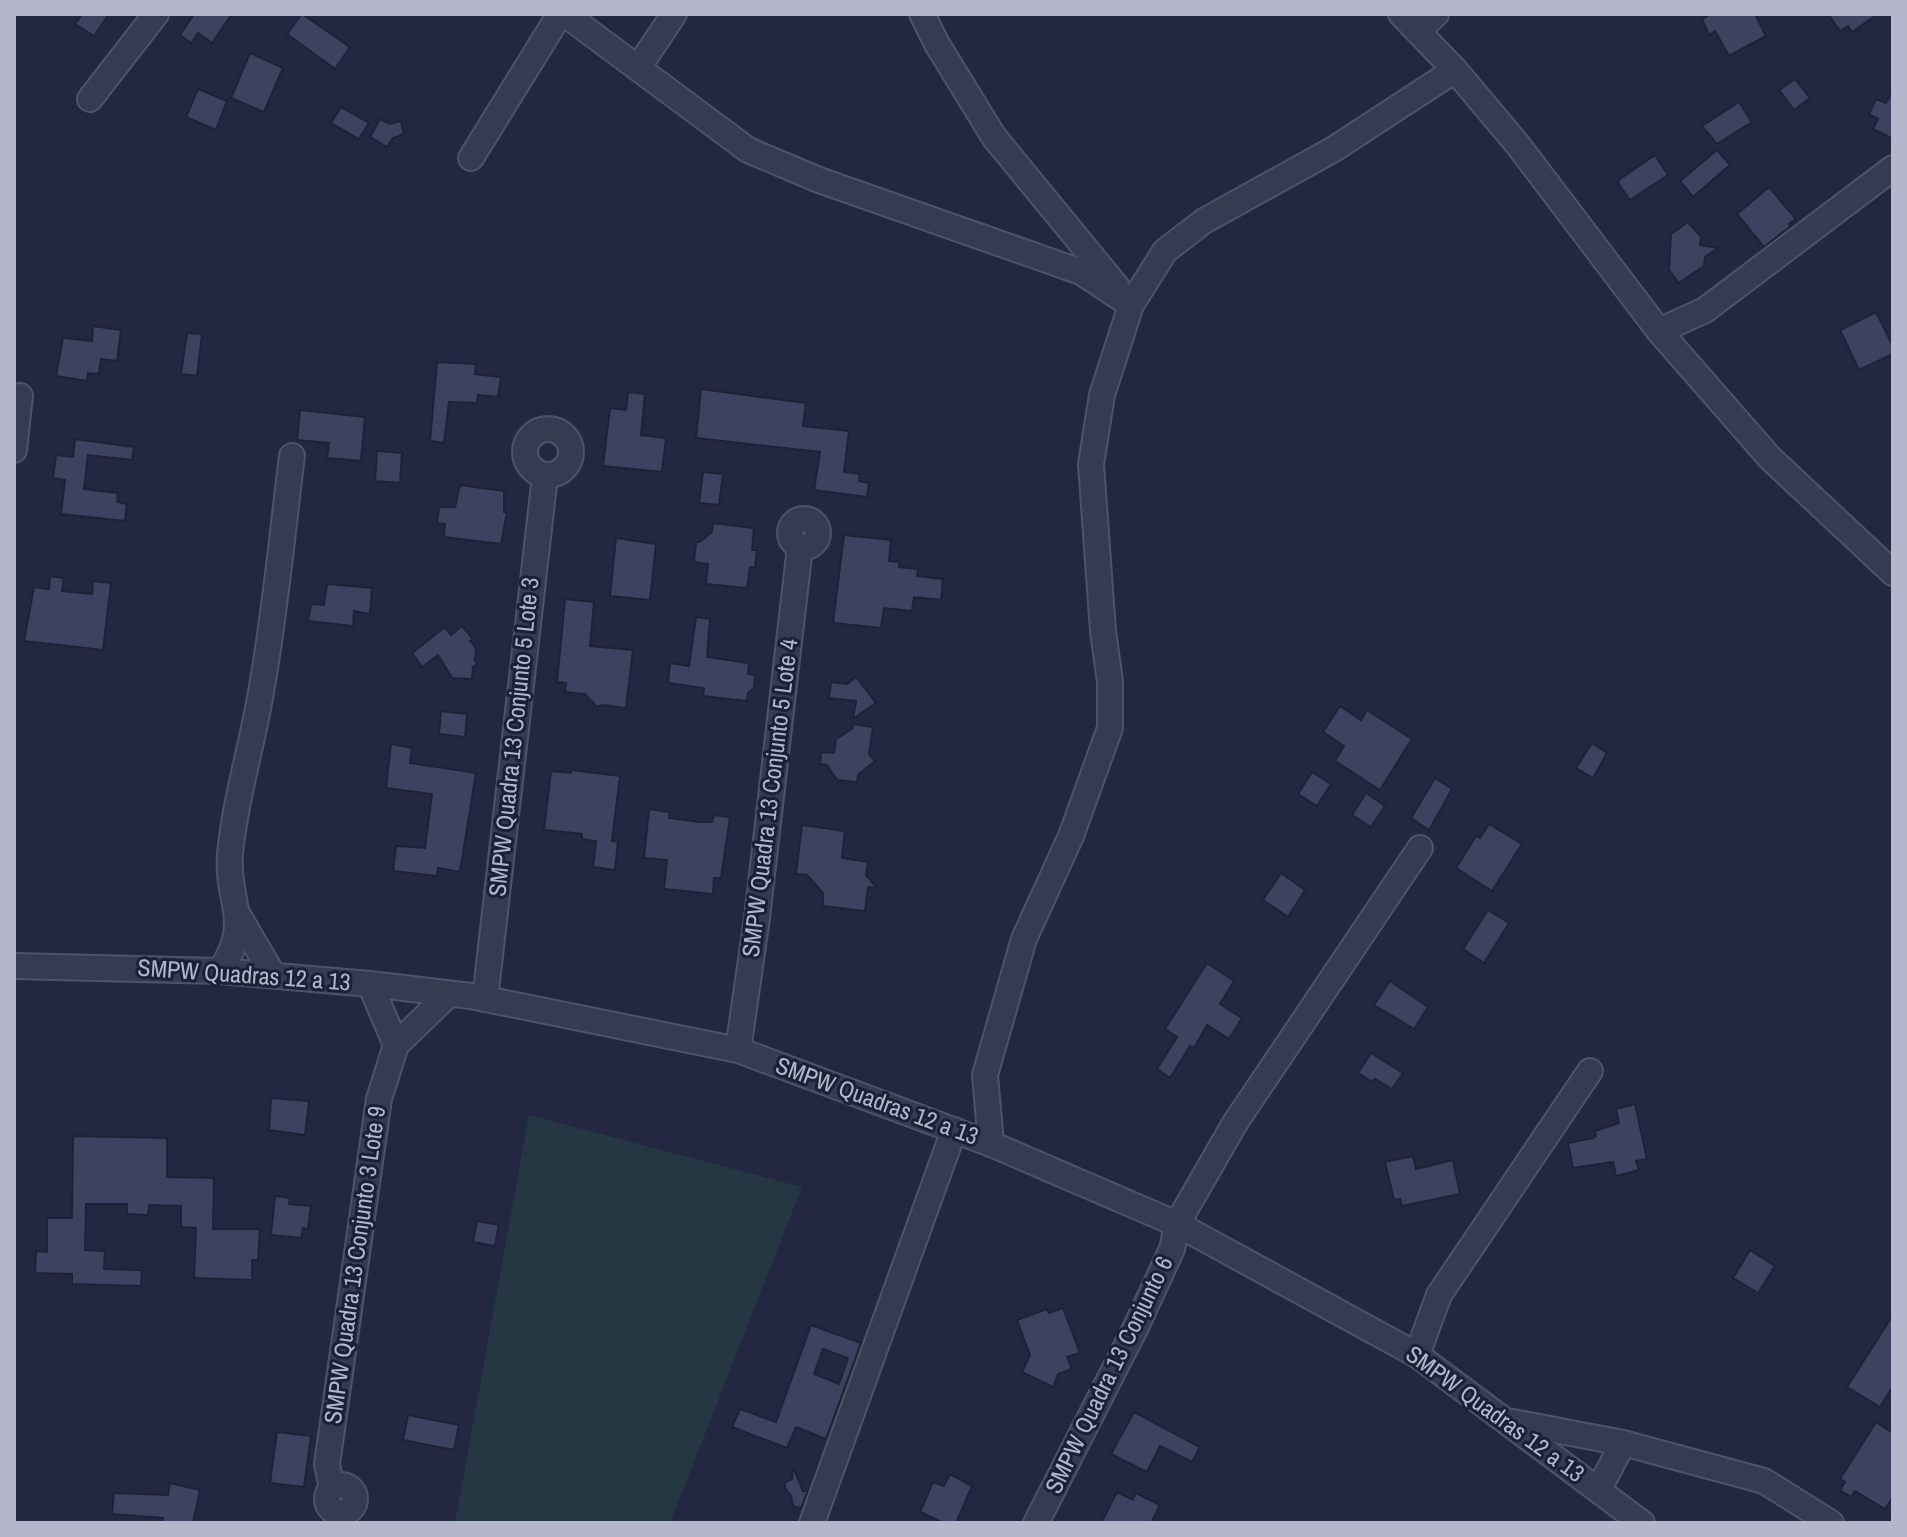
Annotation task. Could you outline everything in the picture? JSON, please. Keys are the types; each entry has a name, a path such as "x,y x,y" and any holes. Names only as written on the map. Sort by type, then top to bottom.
{"street":[{"path":"90,99 156,14"},
{"path":"471,158 562,14 748,150 819,180 1081,272 1131,305"},
{"path":"638,68 674,14"},
{"path":"922,14 994,137 1131,305"},
{"path":"1436,14 1410,22 1518,145 1659,331 1770,458 1893,573"},
{"path":"991,1144 985,1075 1019,954 1071,836 1110,728 1110,682 1103,631 1091,464 1102,395 1131,305 1165,251 1204,221 1334,149 1455,70"},
{"path":"1659,331 1705,310 1893,168"},
{"path":"14,450 20,396"},
{"path":"220,971 231,955 237,936 238,915 230,855 262,689 292,456"},
{"name":"SMPW Quadra 13 Conjunto 5 Lote 3","path":"485,999 545,476"},
{"name":"SMPW Quadra 13 Conjunto 5 Lote 4","path":"738,1050 757,918 800,547"},
{"name":"SMPW Quadra 13 Conjunto 6","path":"1036,1523 1147,1303 1172,1249 1177,1224 1235,1123 1420,848"},
{"path":"238,915 273,975"},
{"name":"SMPW Quadras 12 a 13","path":"14,966 220,971 370,984 485,999 738,1050 991,1144 1177,1224 1417,1355 1642,1523"},
{"path":"370,984 396,1045"},
{"name":"SMPW Quadra 13 Conjunto 3 Lote 9","path":"332,1488 327,1464 379,1099 396,1045 449,994"},
{"path":"1417,1355 1439,1295 1590,1071"},
{"path":"812,1523 954,1130"},
{"path":"1504,1420 1623,1443 1764,1481 1831,1523"},
{"path":"1599,1489 1623,1443"}],"shaded area":[{"path":"529,1115 802,1187 670,1523 455,1523"}],"building":[{"path":"82,14 109,14 94,36 75,24"},
{"path":"194,14 232,14 212,43 198,33 191,43 180,35"},
{"path":"302,14 350,47 335,69 287,34"},
{"path":"1711,14 1755,14 1766,36 1729,56 1715,31 1709,35 1702,19"},
{"path":"1828,14 1878,14 1852,32 1848,26 1840,31"},
{"path":"250,53 283,68 264,112 231,98"},
{"path":"1795,79 1810,98 1794,110 1779,90"},
{"path":"198,89 227,101 216,130 186,117"},
{"path":"1893,90 1893,139 1873,129 1878,119 1869,114 1876,99 1886,103"},
{"path":"1739,102 1752,122 1717,144 1702,126"},
{"path":"341,107 369,123 359,139 331,123"},
{"path":"380,119 390,124 401,121 404,134 393,138 387,147 370,137"},
{"path":"1717,150 1730,165 1693,197 1680,181"},
{"path":"1655,155 1668,175 1630,200 1618,183 1620,179"},
{"path":"1769,187 1796,219 1764,247 1737,214"},
{"path":"1688,222 1701,237 1700,245 1718,248 1705,257 1704,266 1679,283 1669,270 1671,234"},
{"path":"1876,312 1893,346 1893,354 1859,370 1840,330"},
{"path":"93,326 121,330 117,361 101,359 99,374 88,373 87,381 56,376 63,338 92,341"},
{"path":"187,333 202,334 197,376 181,374"},
{"path":"437,362 476,364 475,374 501,377 498,397 478,395 477,403 449,402 444,443 430,441"},
{"path":"701,389 806,403 803,426 849,431 844,472 860,474 859,481 869,483 867,497 814,490 820,452 696,438"},
{"path":"628,392 645,394 641,435 666,438 662,472 603,466 610,408 626,410"},
{"path":"300,410 365,417 361,461 327,458 329,443 297,440"},
{"path":"75,439 134,447 132,460 88,455 84,489 118,493 117,502 127,504 125,521 61,514 65,480 53,478 56,455 73,457"},
{"path":"377,451 402,453 400,483 375,481"},
{"path":"703,472 723,474 719,505 699,503"},
{"path":"460,485 504,491 504,512 507,512 501,544 444,537 445,524 437,523 439,507 455,507"},
{"path":"713,523 754,528 752,550 757,550 755,568 750,567 747,588 706,584 708,564 694,562 696,542 712,532"},
{"path":"844,535 891,540 889,561 899,562 899,567 918,569 917,576 943,579 941,600 914,597 912,611 884,608 881,628 833,623"},
{"path":"616,538 656,544 650,600 610,596"},
{"path":"50,576 64,578 62,591 92,594 93,581 111,583 103,650 24,641 34,587 49,589"},
{"path":"327,584 372,588 370,614 354,611 353,626 308,621 311,604 324,605"},
{"path":"565,599 594,602 590,646 633,650 626,708 597,707 585,694 565,692 566,683 557,682"},
{"path":"696,617 710,619 707,657 749,663 748,674 755,675 754,688 748,693 747,701 703,696 704,688 668,683 670,663 689,666"},
{"path":"462,626 476,648 477,664 473,667 472,679 452,678 438,655 422,667 412,653 445,627 451,635"},
{"path":"856,677 876,703 853,719 856,701 829,698 831,682 847,684"},
{"path":"1340,706 1361,720 1367,710 1412,739 1380,790 1335,761 1344,746 1323,732"},
{"path":"441,711 467,714 465,737 439,734"},
{"path":"853,724 873,727 869,754 875,761 858,775 857,782 837,780 827,765 820,764 821,752 834,753 836,739 852,729"},
{"path":"1592,743 1607,753 1593,778 1576,768"},
{"path":"391,744 412,748 410,763 476,773 460,872 438,868 437,876 393,871 396,846 425,848 432,794 386,788"},
{"path":"571,770 620,776 612,841 618,842 615,870 593,867 596,841 582,839 582,834 544,830 551,771 571,773"},
{"path":"1312,772 1331,784 1317,806 1298,794"},
{"path":"1435,778 1452,789 1429,830 1411,818"},
{"path":"1366,793 1385,806 1371,827 1352,815"},
{"path":"649,809 670,812 669,818 700,822 712,822 714,815 730,817 721,878 714,878 713,894 664,889 667,860 644,858"},
{"path":"1489,824 1522,844 1492,891 1456,868 1476,836 1480,838"},
{"path":"802,825 845,831 842,858 868,862 866,875 877,888 868,887 865,911 823,906 823,893 807,875 796,874"},
{"path":"1281,873 1305,890 1288,917 1263,900"},
{"path":"1488,910 1509,923 1484,963 1463,949"},
{"path":"1207,963 1234,981 1220,1004 1242,1018 1229,1039 1207,1025 1194,1048 1190,1046 1170,1078 1157,1069 1177,1037 1165,1029"},
{"path":"1390,981 1428,1007 1414,1029 1374,1005"},
{"path":"1371,1053 1403,1073 1392,1089 1358,1073"},
{"path":"271,1098 309,1101 305,1135 269,1130"},
{"path":"1635,1104 1647,1159 1636,1161 1639,1170 1616,1176 1613,1162 1573,1168 1568,1143 1593,1138 1595,1131 1619,1123 1616,1109"},
{"path":"73,1136 167,1138 167,1177 214,1178 213,1229 260,1229 258,1260 252,1260 252,1280 194,1278 196,1228 181,1227 181,1206 149,1205 148,1215 127,1214 127,1204 86,1204 85,1250 105,1251 104,1269 142,1270 141,1286 72,1284 72,1274 35,1273 36,1251 47,1252 47,1218 72,1218"},
{"path":"1413,1156 1416,1169 1453,1160 1460,1194 1402,1206 1400,1199 1394,1200 1385,1162"},
{"path":"275,1196 290,1198 289,1204 311,1206 308,1229 303,1228 301,1238 271,1235"},
{"path":"477,1221 499,1225 495,1246 473,1242"},
{"path":"1750,1250 1775,1266 1758,1293 1733,1278"},
{"path":"1063,1308 1080,1353 1067,1357 1072,1369 1058,1374 1053,1387 1022,1372 1030,1355 1017,1320 1047,1309 1049,1313"},
{"path":"1893,1315 1893,1386 1880,1407 1847,1387"},
{"path":"811,1325 861,1343 826,1439 796,1427 787,1448 732,1427 740,1409 776,1422","holes":["823,1349 848,1358 839,1384 814,1374"]},
{"path":"1134,1412 1200,1447 1192,1462 1160,1446 1147,1472 1111,1454"},
{"path":"408,1415 459,1425 454,1450 403,1440"},
{"path":"1876,1422 1893,1433 1893,1497 1885,1509 1855,1491 1851,1497 1840,1490 1845,1482 1840,1479"},
{"path":"277,1432 311,1436 304,1487 270,1483"},
{"path":"793,1467 803,1491 808,1491 801,1508 793,1506 785,1488 785,1483 792,1479"},
{"path":"950,1474 972,1486 956,1523 944,1523 920,1512 933,1482 944,1486"},
{"path":"170,1483 200,1490 193,1523 162,1523 163,1518 112,1514 114,1493 168,1495"},
{"path":"1117,1492 1133,1500 1136,1493 1160,1505 1151,1523 1101,1523"}]}
